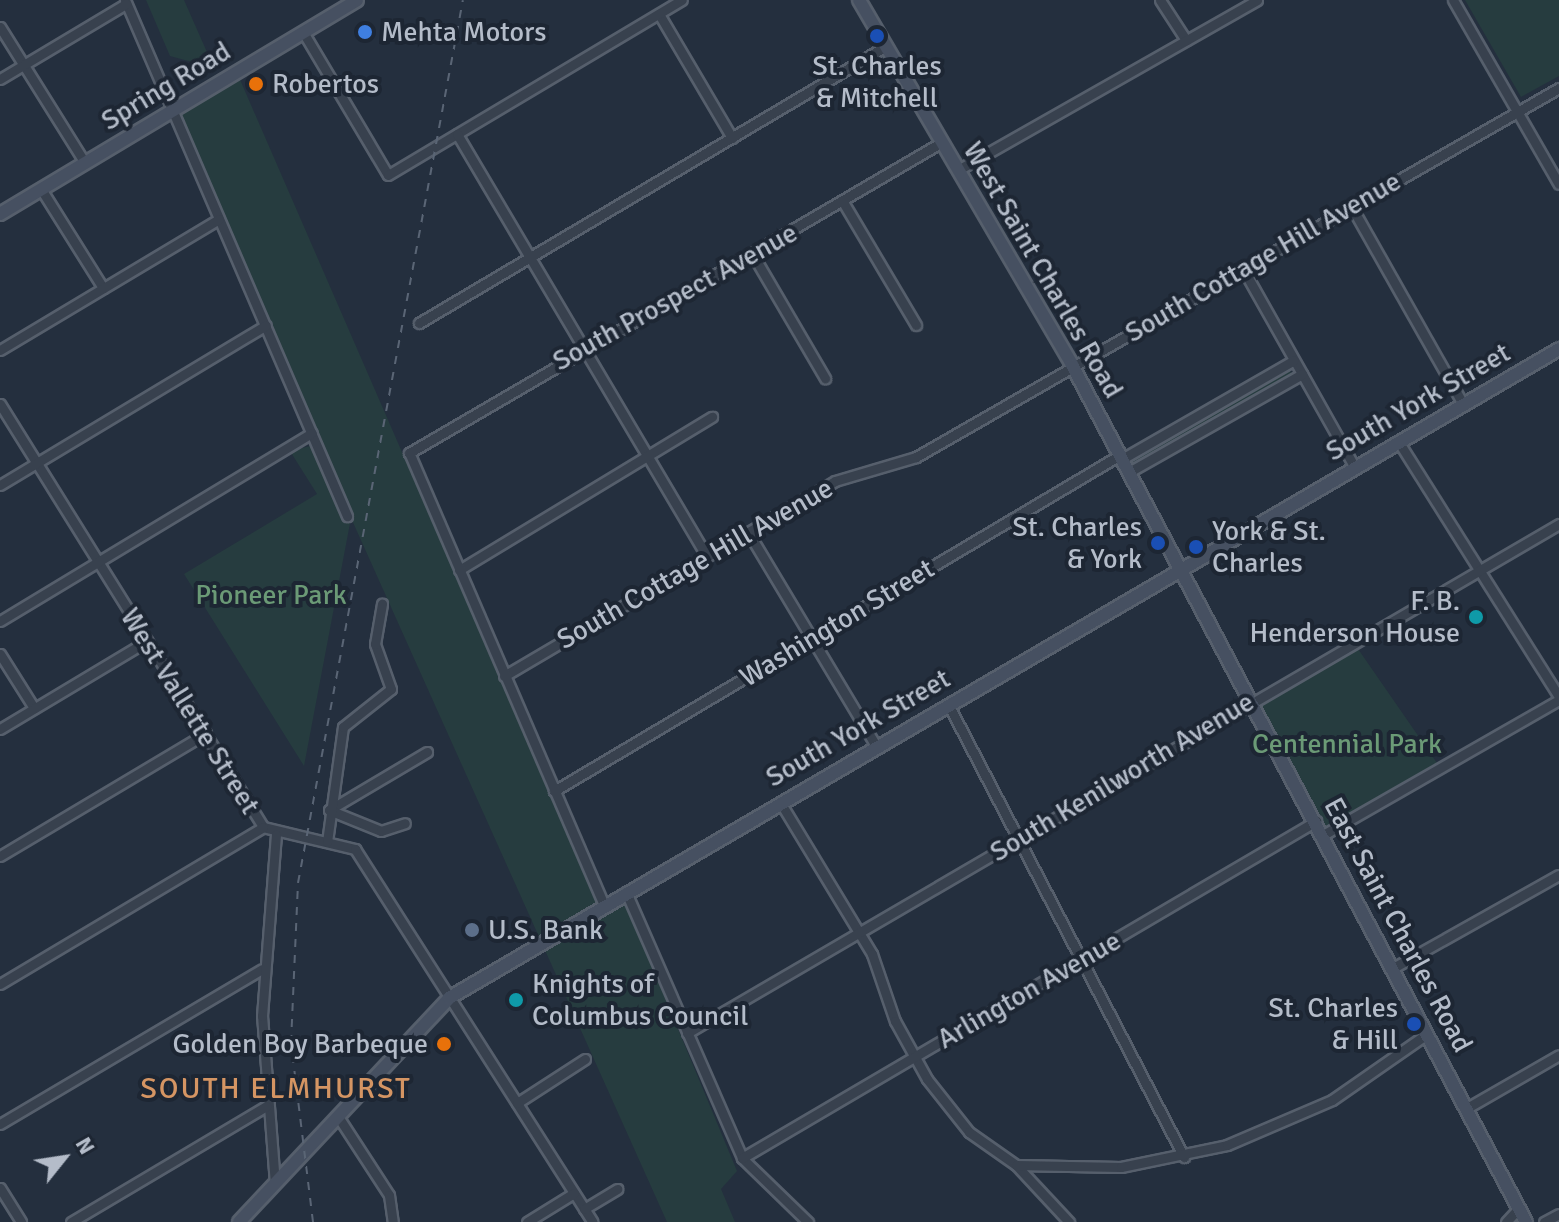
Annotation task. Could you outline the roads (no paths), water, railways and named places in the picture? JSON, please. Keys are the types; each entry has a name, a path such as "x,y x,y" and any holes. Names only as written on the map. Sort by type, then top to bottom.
{"main road":[{"name":"Spring Road","path":"0,214 357,0"},
{"name":"West Saint Charles Road","path":"859,0 1072,365 1180,567"},
{"name":"South York Street","path":"239,1222 449,998 1180,567 1559,349"},
{"name":"East Saint Charles Road","path":"1180,567 1526,1222"}],"street":[{"path":"303,32 388,175 682,0"},
{"path":"1160,0 1186,40"},
{"path":"958,170 1257,0"},
{"path":"1453,0 1559,184"},
{"path":"0,79 125,2 347,516"},
{"path":"659,14 732,138"},
{"path":"0,27 85,163"},
{"path":"419,323 886,46"},
{"name":"South Cottage Hill Avenue","path":"504,676 835,481 916,457 1559,88"},
{"path":"457,134 707,557"},
{"name":"South Prospect Avenue","path":"459,570 409,453 585,346 753,255 942,142"},
{"path":"41,189 103,288"},
{"path":"843,202 916,325"},
{"path":"1351,206 1463,404"},
{"path":"0,350 219,219"},
{"path":"753,255 825,378"},
{"path":"1243,269 1354,466"},
{"path":"0,485 266,325"},
{"name":"Washington Street","path":"554,791 1121,457 1294,360"},
{"path":"1129,472 1302,374"},
{"name":"West Vallette Street","path":"0,404 263,827 276,835 327,842 359,855 593,1222"},
{"path":"604,905 459,570 712,417"},
{"path":"0,621 312,433"},
{"path":"1323,835 1559,698 1398,441"},
{"name":"South Kenilworth Avenue","path":"687,1033 1252,700 1559,524"},
{"path":"748,532 876,746"},
{"path":"327,842 329,810 343,727 391,689 375,644 382,604"},
{"path":"0,729 147,641"},
{"path":"0,654 34,708"},
{"path":"948,704 1184,1157"},
{"path":"0,856 206,733"},
{"path":"329,810 427,752"},
{"path":"780,802 859,932 914,1058 969,1132 1016,1165 1069,1222"},
{"path":"329,810 381,831 405,823"},
{"name":"Arlington Avenue","path":"742,1158 1316,821"},
{"path":"0,984 263,827"},
{"path":"275,1184 266,1106 262,969 276,835"},
{"path":"1393,968 1559,875"},
{"path":"626,892 742,1158 808,1222"},
{"path":"0,1124 262,969"},
{"path":"1016,1165 1093,1169 1184,1157 1308,1112 1427,1034"},
{"path":"1467,1108 1559,1055"},
{"path":"517,1103 585,1059"},
{"path":"71,1222 266,1106"},
{"path":"337,1115 389,1195 393,1222"},
{"path":"0,1188 21,1222"},
{"path":"584,1209 617,1189"},
{"path":"527,1222 574,1193"},
{"path":"1506,1222 1519,1208"},
{"path":"1544,1222 1559,1214"}],"railway":[{"path":"313,1222 291,1043 298,883 463,0"}],"place":[{"name":"Mehta Motors","path":"365,32"},
{"name":"St. Charles & Mitchell","path":"877,36"},
{"name":"Robertos","path":"256,84"},
{"name":"St. Charles & York","path":"1158,543"},
{"name":"York & St. Charles","path":"1196,547"},
{"name":"F. B. Henderson House","path":"1476,617"},
{"name":"U.S. Bank","path":"472,930"},
{"name":"Knights of Columbus Council","path":"516,1000"},
{"name":"St. Charles & Hill","path":"1414,1024"},
{"name":"Golden Boy Barbeque","path":"444,1044"}],"district":[{"name":"SOUTH ELMHURST","path":"276,1089"}],"park label":[{"name":"Pioneer Park","path":"271,595"},
{"name":"Centennial Park","path":"1347,744"}]}
